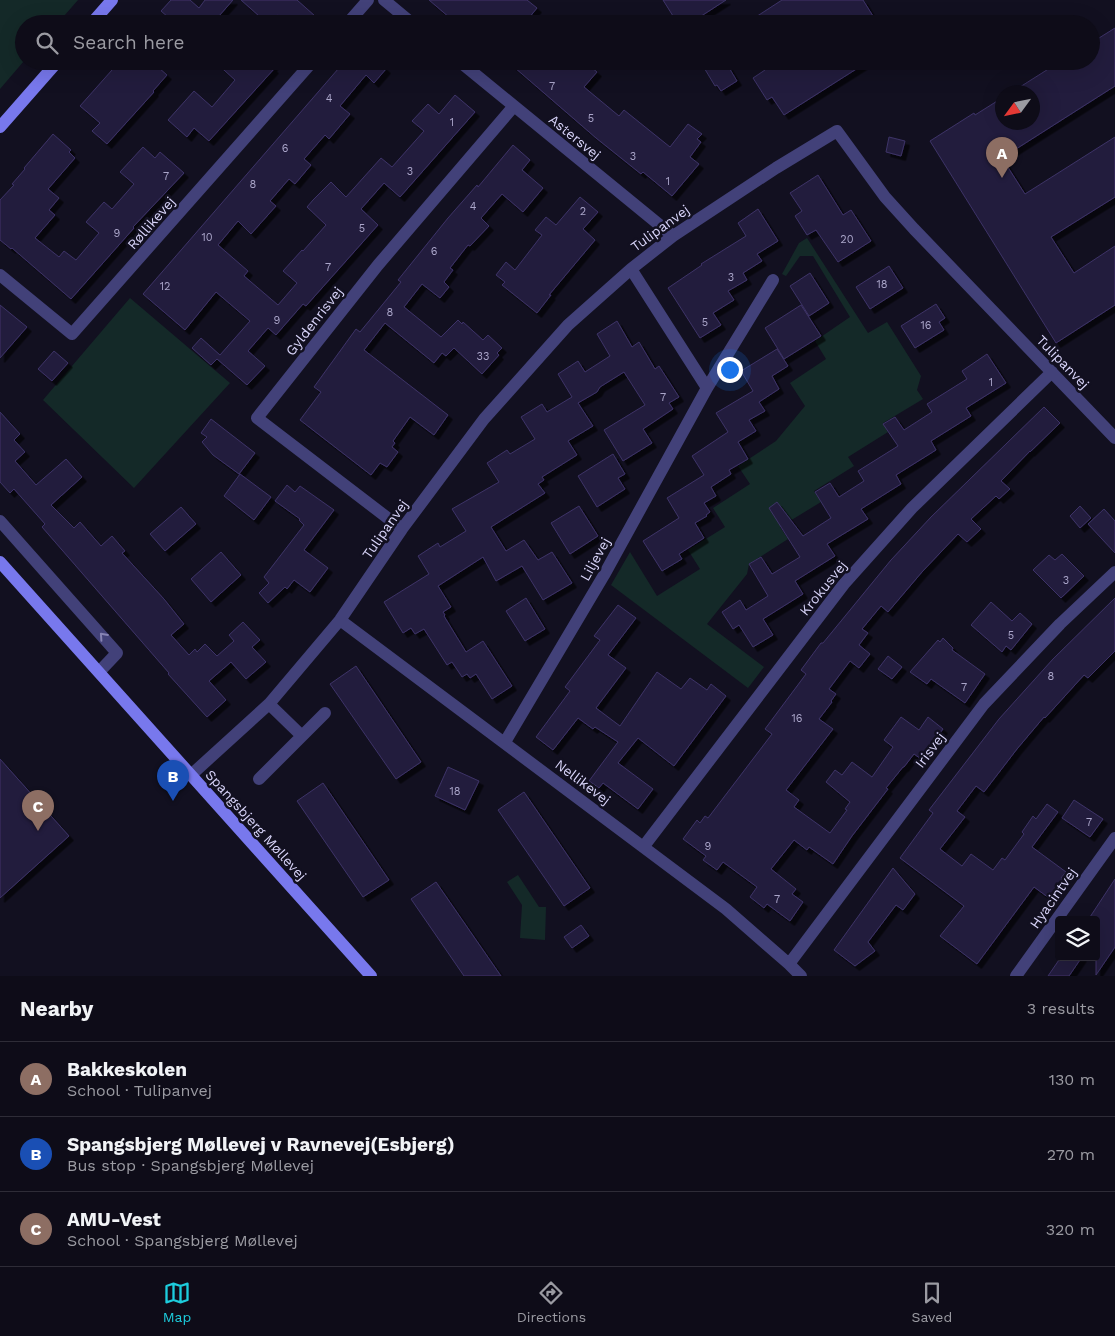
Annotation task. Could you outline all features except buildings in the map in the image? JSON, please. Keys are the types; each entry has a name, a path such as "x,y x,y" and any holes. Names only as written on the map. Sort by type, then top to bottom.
{"street":[{"path":"99,15 112,0"},
{"path":"355,15 368,0"},
{"path":"384,0 402,15"},
{"path":"0,127 50,70"},
{"name":"Røllikevej","path":"0,275 72,334 305,70"},
{"name":"Astersvej","path":"470,70 673,236"},
{"name":"Gyldenrisvej","path":"402,529 258,418 378,264 514,106"},
{"name":"Tulipanvej","path":"191,775 269,704 340,620 402,529 491,412 568,325 631,269 673,236 776,168 837,131 885,197 1115,438"},
{"path":"631,269 707,388"},
{"name":"Liljevej","path":"505,742 604,575 707,388 773,280"},
{"name":"Krokusvej","path":"644,846 844,584 912,508 1052,372"},
{"path":"0,521 117,653 99,672"},
{"name":"Spangsbjerg Møllevej","path":"0,562 371,976"},
{"name":"Irisvej","path":"789,964 984,704 1060,624 1115,572"},
{"name":"Nellikevej","path":"340,620 726,908 801,976"},
{"path":"269,704 302,736"},
{"path":"259,779 325,713"},
{"name":"Hyacintvej","path":"1016,976 1115,838"}],"green space":[{"path":"0,0 78,0 65,15 15,15 16,70 0,89"},
{"path":"807,238 868,333 887,322 921,376 917,390 923,399 883,423 888,432 848,457 854,466 814,491 821,502 780,527 788,539 749,564 747,574 707,624 764,667 748,688 611,585 630,552 657,596 700,569 688,550 725,527 713,508 750,484 738,466 776,441 805,406 790,383 826,359 815,341 850,317 813,256 800,256 786,276 782,274 799,243"},
{"path":"130,298 230,383 134,488 43,400"},
{"path":"518,875 539,907 546,907 545,940 520,938 522,905 507,882"}],"place":[{"name":"Bakkeskolen","path":"1002,178"},
{"name":"Spangsbjerg Møllevej v Ravnevej(Esbjerg)","path":"173,801"},
{"name":"AMU-Vest","path":"38,831"}]}
